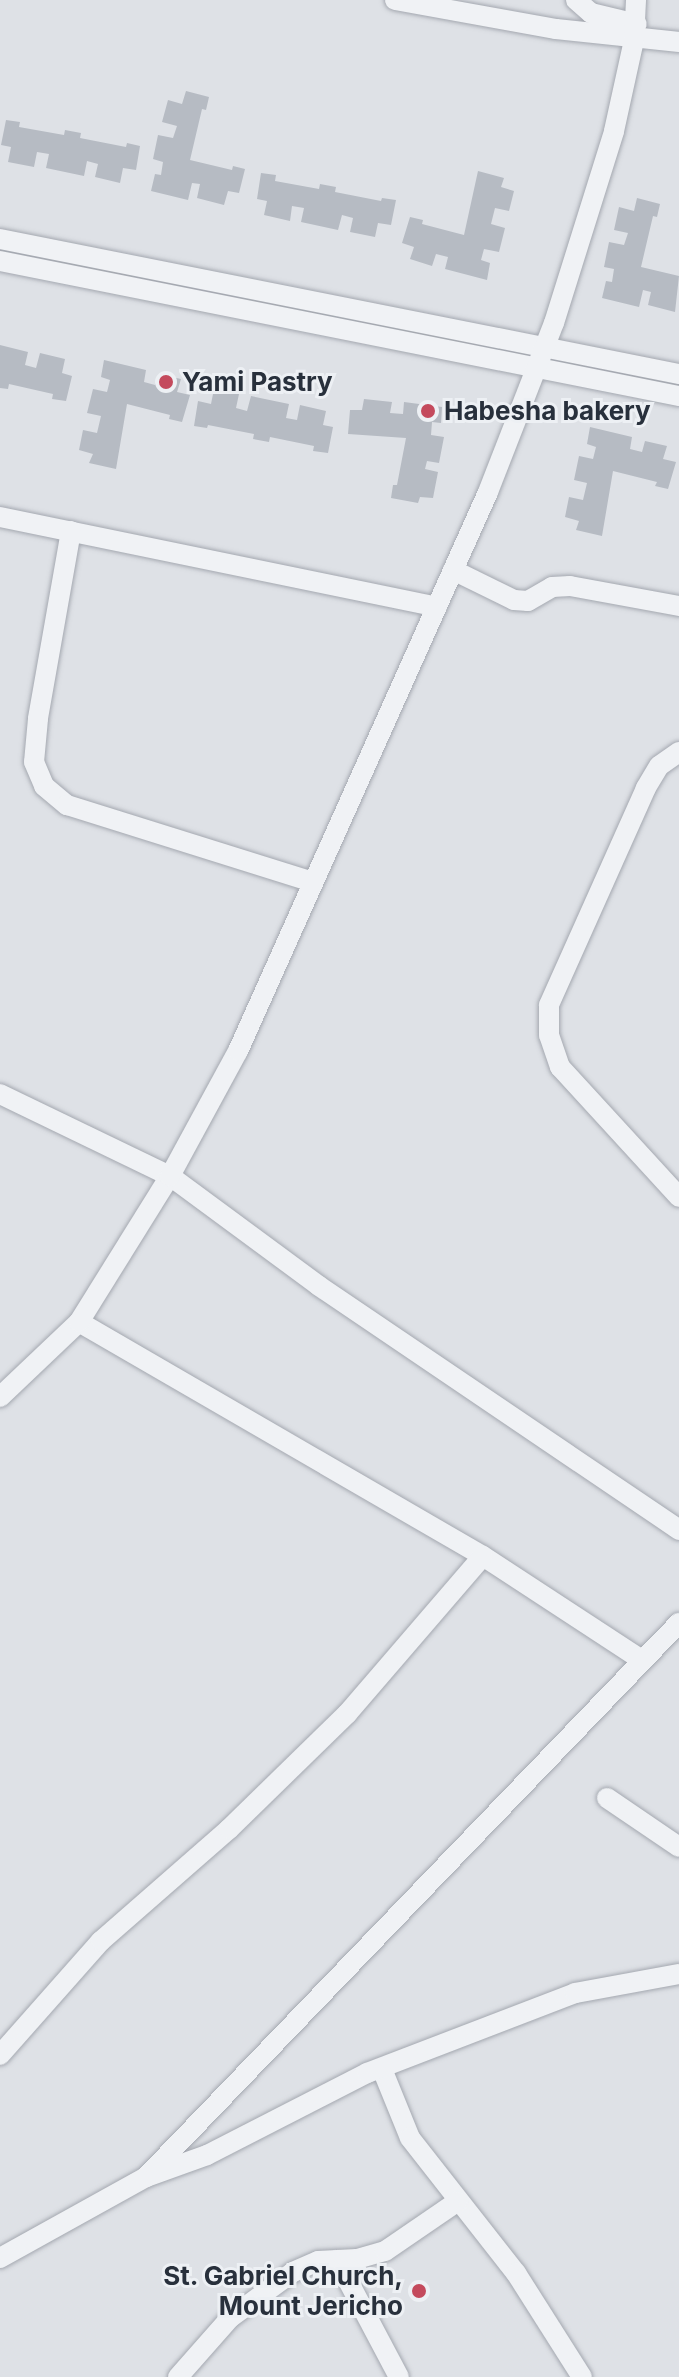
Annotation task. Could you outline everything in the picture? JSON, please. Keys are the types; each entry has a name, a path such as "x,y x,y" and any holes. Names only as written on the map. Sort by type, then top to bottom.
{"street":[{"path":"395,0 636,32 679,42"},
{"path":"576,0 591,13 636,32"},
{"path":"0,1397 79,1322 170,1176 238,1051 488,492 544,349 597,194 636,32 636,0"},
{"path":"0,239 679,374"},
{"path":"0,261 679,396"},
{"path":"0,517 437,607"},
{"path":"71,531 38,719 34,762 44,786 67,805 313,882"},
{"path":"453,570 514,600 528,601 552,587 570,586 679,606"},
{"path":"679,752 659,766 646,788 549,1005 549,1035 560,1067 679,1197"},
{"path":"0,1094 170,1176 319,1286 679,1530"},
{"path":"79,1322 483,1556 642,1660"},
{"path":"0,2055 101,1941 229,1829 347,1714 483,1556"},
{"path":"146,2177 679,1623"},
{"path":"607,1798 679,1847"},
{"path":"0,2258 146,2177 207,2155 367,2073 575,1993 679,1974"},
{"path":"382,2069 410,2138 516,2273 582,2377"},
{"path":"178,2377 230,2318 293,2272 318,2261 357,2259 385,2251 458,2201"},
{"path":"337,2260 399,2377"}],"building":[{"path":"186,91 209,97 206,110 202,109 190,160 232,170 233,166 245,169 239,193 228,191 224,205 197,198 200,184 192,183 188,200 151,191 155,174 161,175 163,162 153,159 158,135 173,138 177,126 162,122 168,100 182,104"},
{"path":"6,120 20,122 19,127 64,135 65,130 81,133 80,138 126,147 127,143 140,146 136,170 123,168 120,183 95,177 98,164 87,161 84,176 46,168 49,154 37,152 34,167 8,162 11,147 1,145"},
{"path":"478,171 504,178 501,187 514,191 509,211 495,208 491,224 505,228 499,252 484,249 481,260 490,263 487,280 445,269 448,257 436,254 432,266 410,259 414,247 402,243 410,217 423,220 422,224 464,235"},
{"path":"261,173 276,175 275,181 319,189 320,184 336,187 335,192 381,201 382,198 396,200 391,225 378,223 375,237 350,232 353,218 342,215 338,230 301,222 304,208 292,206 290,221 264,215 267,201 257,199"},
{"path":"637,198 660,204 657,217 653,216 641,267 679,276 675,312 648,305 651,292 643,290 639,307 602,298 606,281 612,282 614,269 604,267 609,242 624,245 628,233 614,230 619,207 634,211"},
{"path":"0,345 28,352 25,365 36,368 40,353 65,359 62,373 72,376 66,401 52,399 53,394 9,384 8,389 0,388"},
{"path":"104,360 146,370 144,382 155,385 159,374 181,379 177,392 190,395 182,422 169,419 170,415 127,404 116,469 89,463 93,454 79,450 83,430 97,433 101,416 87,413 93,389 107,392 110,380 101,377"},
{"path":"214,389 239,394 236,408 247,411 251,396 289,404 286,418 297,420 300,405 326,411 323,425 333,427 328,453 313,451 314,446 270,437 269,442 253,439 254,434 208,425 207,428 194,426 198,401 211,404"},
{"path":"364,399 392,402 390,413 403,414 404,402 442,407 441,423 432,422 431,435 444,437 439,463 427,461 425,469 438,472 433,498 420,497 418,503 391,498 393,485 397,485 406,438 348,434 350,410 362,410"},
{"path":"590,427 632,437 630,449 642,452 645,441 667,446 663,459 676,462 668,489 655,486 657,482 613,471 602,536 576,530 579,521 565,517 569,497 583,500 587,483 574,480 579,456 593,459 596,447 587,444"}],"place":[{"name":"Yami Pastry","path":"166,382"},
{"name":"Habesha bakery","path":"428,411"},
{"name":"St. Gabriel Church, Mount Jericho","path":"419,2291"}]}
